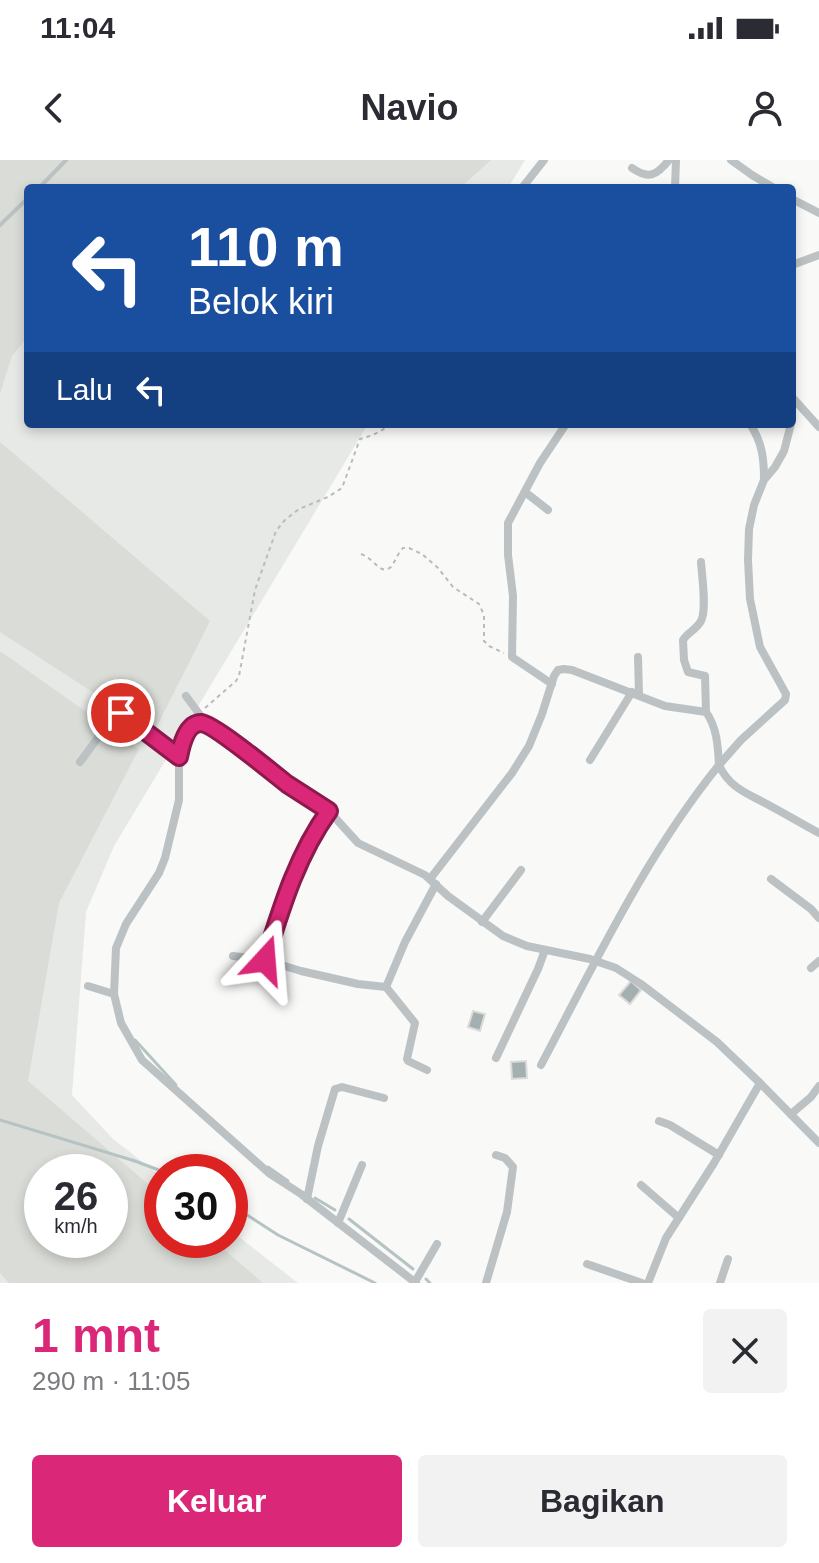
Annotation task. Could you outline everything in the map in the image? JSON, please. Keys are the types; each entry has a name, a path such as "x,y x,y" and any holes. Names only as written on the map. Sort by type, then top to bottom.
{"street":[{"path":"525,184 544,160"},
{"path":"632,168 640,174 655,173 669,160"},
{"path":"676,160 678,184"},
{"path":"731,160 767,184"},
{"path":"796,201 819,213"},
{"path":"796,264 819,255"},
{"path":"796,401 819,427"},
{"path":"552,684 512,657 513,596 507,527 563,428"},
{"path":"753,428 759,438 764,480"},
{"path":"541,1065 641,878 719,765 785,700 786,694 760,647 749,590 748,560 754,505 764,480 784,451 790,428"},
{"path":"525,492 548,510"},
{"path":"701,562 703,615 696,628 683,640 684,660 689,673 705,676 706,712 717,739 723,775 745,794 819,833"},
{"path":"590,760 636,694 638,657"},
{"path":"386,987 433,882 529,746 558,670 564,669 665,706 706,712"},
{"path":"186,696 200,719 329,811 358,843 433,882 503,936 527,946 597,961 616,968 641,984 725,1050 819,1143"},
{"path":"80,762 116,713 121,713 179,757"},
{"path":"200,719 186,735 179,757 179,800 165,858 119,937 114,962 114,994 121,1023 142,1060 270,1174 416,1282 437,1244"},
{"path":"265,960 301,859 312,834 329,811"},
{"path":"482,922 521,870"},
{"path":"771,879 819,918"},
{"path":"496,1058 545,950"},
{"path":"233,956 265,960 358,984 386,987 415,1023 407,1059 427,1070"},
{"path":"811,968 819,961"},
{"path":"88,986 114,994"},
{"path":"648,1283 666,1238 760,1083"},
{"path":"791,1114 819,1086"},
{"path":"307,1199 318,1146 335,1089 342,1087 384,1098"},
{"path":"659,1121 719,1155"},
{"path":"486,1283 507,1212 513,1167 505,1158 496,1155"},
{"path":"338,1223 362,1165"},
{"path":"641,1185 679,1218"},
{"path":"720,1283 728,1259"},
{"path":"587,1264 642,1283"}],"lane":[{"path":"43,184 66,160"},
{"path":"0,225 24,202"}],"path":[{"path":"200,719 202,711 239,676 255,590 276,531 299,509 340,491 360,439 386,428"},
{"path":"361,554 369,556 383,570 392,566 403,548 422,554 438,568 451,586 479,604 484,615 484,641 512,657"}],"shaded area":[{"path":"0,160 525,160 510,184 24,184 24,428 366,428 114,846 86,912 72,1095 113,1139 144,1163 144,1258 248,1258 248,1244 298,1283 0,1283"},
{"path":"0,160 491,160 464,184 24,184 24,342 12,356 0,394"},
{"path":"0,442 210,621 154,732 0,632"},
{"path":"0,651 139,749 59,903 28,1081 113,1154 24,1154 24,1258 128,1258 128,1167 144,1181 144,1258 234,1258 263,1283 9,1283 0,1273"}],"building":[{"path":"631,981 641,990 630,1004 619,995"},
{"path":"473,1011 485,1014 480,1031 468,1027"},
{"path":"526,1061 527,1078 512,1079 511,1062"}],"waterway":[{"path":"199,729 221,739"},
{"path":"231,746 251,760"},
{"path":"289,788 323,816"},
{"path":"135,1040 176,1085"},
{"path":"0,1120 144,1164"},
{"path":"268,1167 288,1181"},
{"path":"315,1198 335,1210"},
{"path":"248,1216 278,1235 375,1283"},
{"path":"349,1219 413,1269"},
{"path":"426,1279 430,1283"}],"route":[{"path":"121,713 179,757 190,730 201,723 245,750 329,811 312,834 301,859 265,960"}]}
